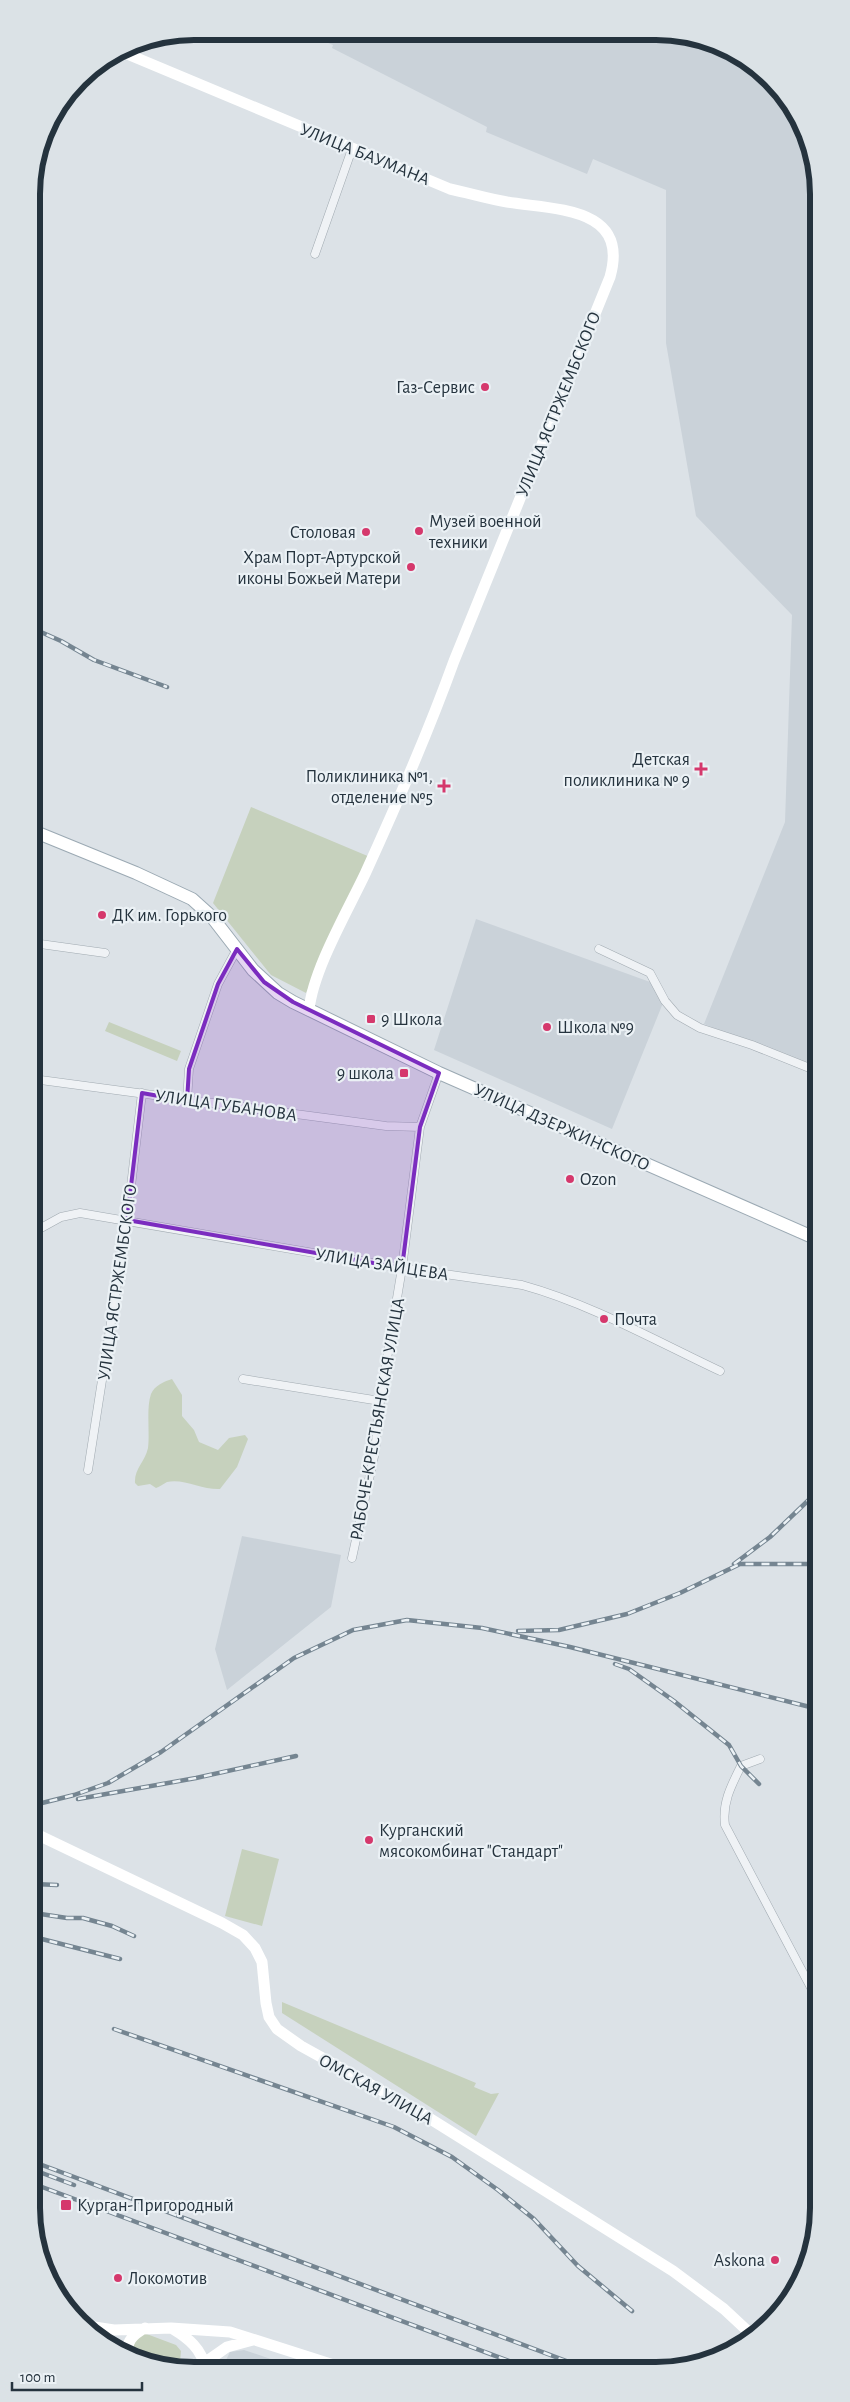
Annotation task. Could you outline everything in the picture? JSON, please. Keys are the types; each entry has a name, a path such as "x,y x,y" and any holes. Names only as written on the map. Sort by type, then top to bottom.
{"main road":[{"name":"УЛИЦА БАУМАНА","path":"129,55 450,189 505,202 577,213 595,221 612,240"},
{"name":"УЛИЦА ЯСТРЖЕМБСКОГО","path":"309,1010 317,977 373,857 436,711 454,660 610,277 614,251 612,240"},
{"name":"УЛИЦА ДЗЕРЖИНСКОГО","path":"40,834 136,873 192,899 212,917 264,982 309,1010 439,1073 810,1236"},
{"name":"ОМСКАЯ УЛИЦА","path":"40,1836 243,1935 255,1948 262,1962 269,2017 277,2028 301,2046 413,2108 673,2271 724,2309 748,2331"},
{"path":"97,2327 114,2330 171,2328 230,2332 325,2362"},
{"path":"128,2347 131,2339 145,2328"},
{"path":"171,2328 193,2344 200,2362"},
{"path":"207,2362 227,2347 257,2339"}],"street":[{"path":"315,254 352,149"},
{"path":"40,944 105,953"},
{"path":"187,1101 189,1069 218,984 237,949"},
{"path":"598,949 650,974 665,1001 677,1015 700,1028 752,1045 810,1068"},
{"name":"РАБОЧЕ-КРЕСТЬЯНСКАЯ УЛИЦА","path":"352,1558 375,1452 380,1401 402,1268 420,1127 439,1073"},
{"name":"УЛИЦА ГУБАНОВА","path":"40,1079 187,1101 386,1126 420,1127"},
{"name":"УЛИЦА ЯСТРЖЕМБСКОГО","path":"88,1470 127,1220 142,1093"},
{"name":"УЛИЦА ЗАЙЦЕВА","path":"40,1227 42,1228 61,1217 80,1213 402,1268 522,1285 541,1290 590,1310 720,1371"},
{"path":"243,1379 380,1401"},
{"path":"760,1759 741,1766 725,1800 723,1812 725,1825 810,1986"}],"highlighted area":[{"path":"237,949 264,982 293,1002 439,1073 420,1127 402,1268 127,1220 142,1093 187,1101 189,1069 218,984"}],"shaded area":[{"path":"321,40 666,40 686,43 715,52 750,72 778,100 798,135 805,154 810,194 810,1067 704,1024 785,822 792,615 696,516 666,343 666,190 593,159 587,174 486,132 487,127 332,48 333,45"},
{"name":"Школа №9","path":"476,919 650,982 663,1003 612,1129 434,1050"},
{"path":"242,1536 341,1555 331,1607 227,1690 215,1649"},
{"path":"244,2350 279,2362 225,2362 230,2352"}],"green space":[{"path":"251,807 370,857 306,993 271,975 213,903"},
{"path":"109,1022 181,1051 177,1061 105,1031"},
{"path":"172,1379 182,1395 182,1416 194,1430 199,1442 218,1450 229,1438 245,1435 248,1439 237,1467 220,1489 173,1481 156,1488 150,1484 138,1486 135,1483 136,1474 148,1448 149,1406 152,1391 157,1386"},
{"path":"242,1849 279,1859 262,1926 225,1916"},
{"path":"282,2002 476,2083 474,2087 491,2094 499,2093 476,2136 282,2013"},
{"path":"144,2333 176,2345 181,2351 180,2361 144,2354 135,2350 132,2346 134,2338"}],"railway":[{"path":"40,632 94,660 167,687"},
{"path":"734,1564 770,1537 810,1499"},
{"path":"518,1631 559,1630 627,1614 680,1593 740,1564 810,1564"},
{"path":"40,1804 74,1795 108,1783 161,1752 294,1658 353,1630 407,1620 482,1628 570,1647 810,1707"},
{"path":"615,1664 629,1669 674,1701 729,1745 741,1766 759,1784"},
{"path":"78,1799 196,1778 296,1756"},
{"path":"40,1884 57,1885"},
{"path":"40,1914 67,1918 83,1918 112,1926 134,1936"},
{"path":"40,1939 120,1959"},
{"path":"114,2029 394,2127 452,2157 534,2219 578,2266 632,2311"},
{"path":"40,2164 569,2362"},
{"path":"40,2172 74,2185"},
{"path":"40,2186 512,2362"}],"place":[{"name":"Газ-Сервис","path":"485,387"},
{"name":"Музей военной техники","path":"419,531"},
{"name":"Столовая","path":"366,532"},
{"name":"Храм Порт-Артурской иконы Божьей Матери","path":"411,567"},
{"name":"Детская поликлиника № 9","path":"701,769"},
{"name":"Поликлиника №1, отделение №5","path":"444,786"},
{"name":"ДК им. Горького","path":"102,915"},
{"name":"9 Школа","path":"371,1019"},
{"name":"Школа №9","path":"547,1027"},
{"name":"9 школа","path":"404,1073"},
{"name":"Ozon","path":"570,1179"},
{"name":"Почта","path":"604,1319"},
{"name":"Курганский мясокомбинат \"Стандарт\"","path":"369,1840"},
{"name":"Курган-Пригородный","path":"66,2205"},
{"name":"Askona","path":"775,2260"},
{"name":"Локомотив","path":"118,2278"}]}
